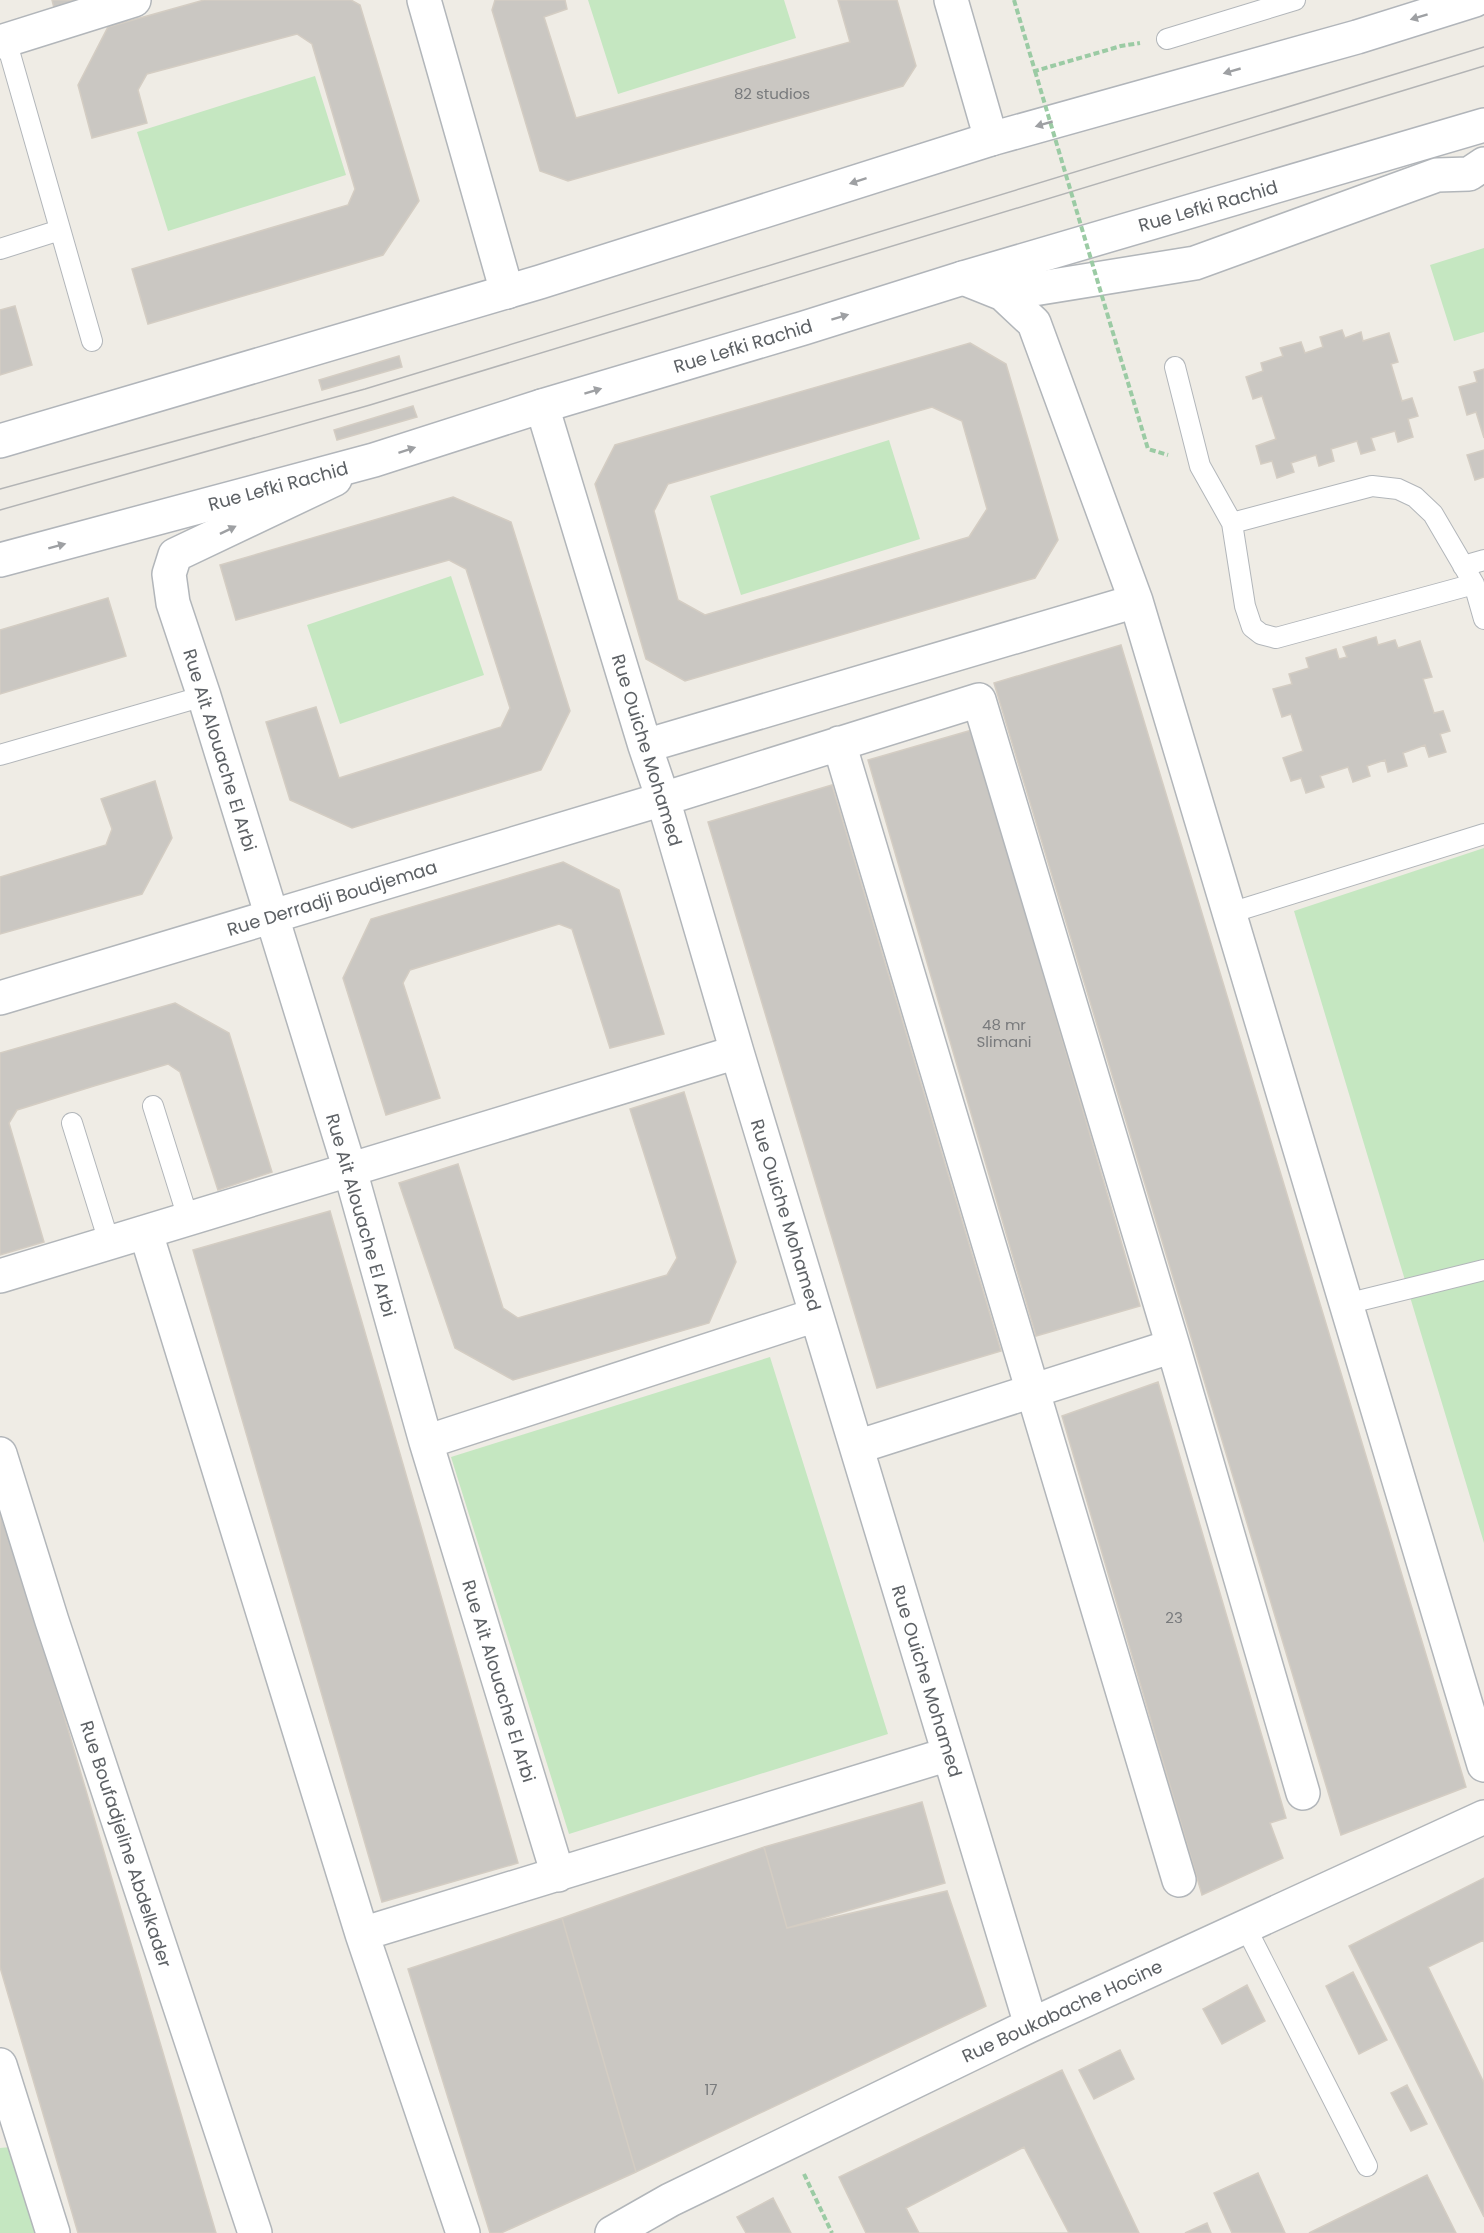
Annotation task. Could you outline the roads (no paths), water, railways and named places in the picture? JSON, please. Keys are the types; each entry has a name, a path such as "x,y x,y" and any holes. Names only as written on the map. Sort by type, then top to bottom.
{"street":[{"path":"3,41 134,0"},
{"path":"424,0 507,292"},
{"path":"951,0 991,139"},
{"path":"0,441 507,292 991,139 1357,37 1475,0"},
{"name":"Rue Lefki Rachid","path":"0,561 374,460 542,406 963,278 1484,125"},
{"path":"1003,294 1195,263 1437,175 1469,174 1484,164"},
{"path":"963,278 1003,294 1034,323 1136,601 1484,1765"},
{"name":"Rue Ouiche Mohamed","path":"542,406 663,799 737,1052 1031,2025"},
{"name":"Rue Ait Alouache El Arbi","path":"374,460 175,555 169,574 173,603 204,696 350,1170 426,1442 558,1875"},
{"path":"645,746 1136,601"},
{"name":"Rue Derradji Boudjemaa","path":"0,998 663,799 979,700 1173,1346"},
{"path":"839,743 1179,1880"},
{"path":"0,1276 737,1052"},
{"path":"146,1233 362,1934 464,2233"},
{"path":"426,1442 816,1315"},
{"path":"857,1447 1173,1346 1303,1793"},
{"name":"Rue Boufadjeline Abdelkader","path":"0,1454 52,1622 255,2233"},
{"path":"362,1934 949,1754"},
{"name":"Rue Boukabache Hocine","path":"612,2233 643,2214 1031,2025 1484,1817"},
{"path":"0,2065 52,2233"}],"lane":[{"path":"1167,39 1295,0"},
{"path":"3,41 92,341"},
{"path":"0,249 60,230"},
{"path":"1175,367 1200,466 1232,523 1245,606 1252,627 1261,634 1276,638 1474,584"},
{"path":"1232,523 1372,486 1398,489 1415,497 1433,514 1474,584 1484,619"},
{"path":"1463,566 1484,560"},
{"path":"0,755 204,696"},
{"path":"1230,913 1484,834"},
{"path":"153,1106 188,1218"},
{"path":"72,1123 109,1242"},
{"path":"1346,1304 1484,1270"},
{"path":"1245,1926 1367,2166"}],"tram line":[{"path":"0,489 365,389 1484,47"},
{"path":"0,510 370,405 1484,66"}]}
